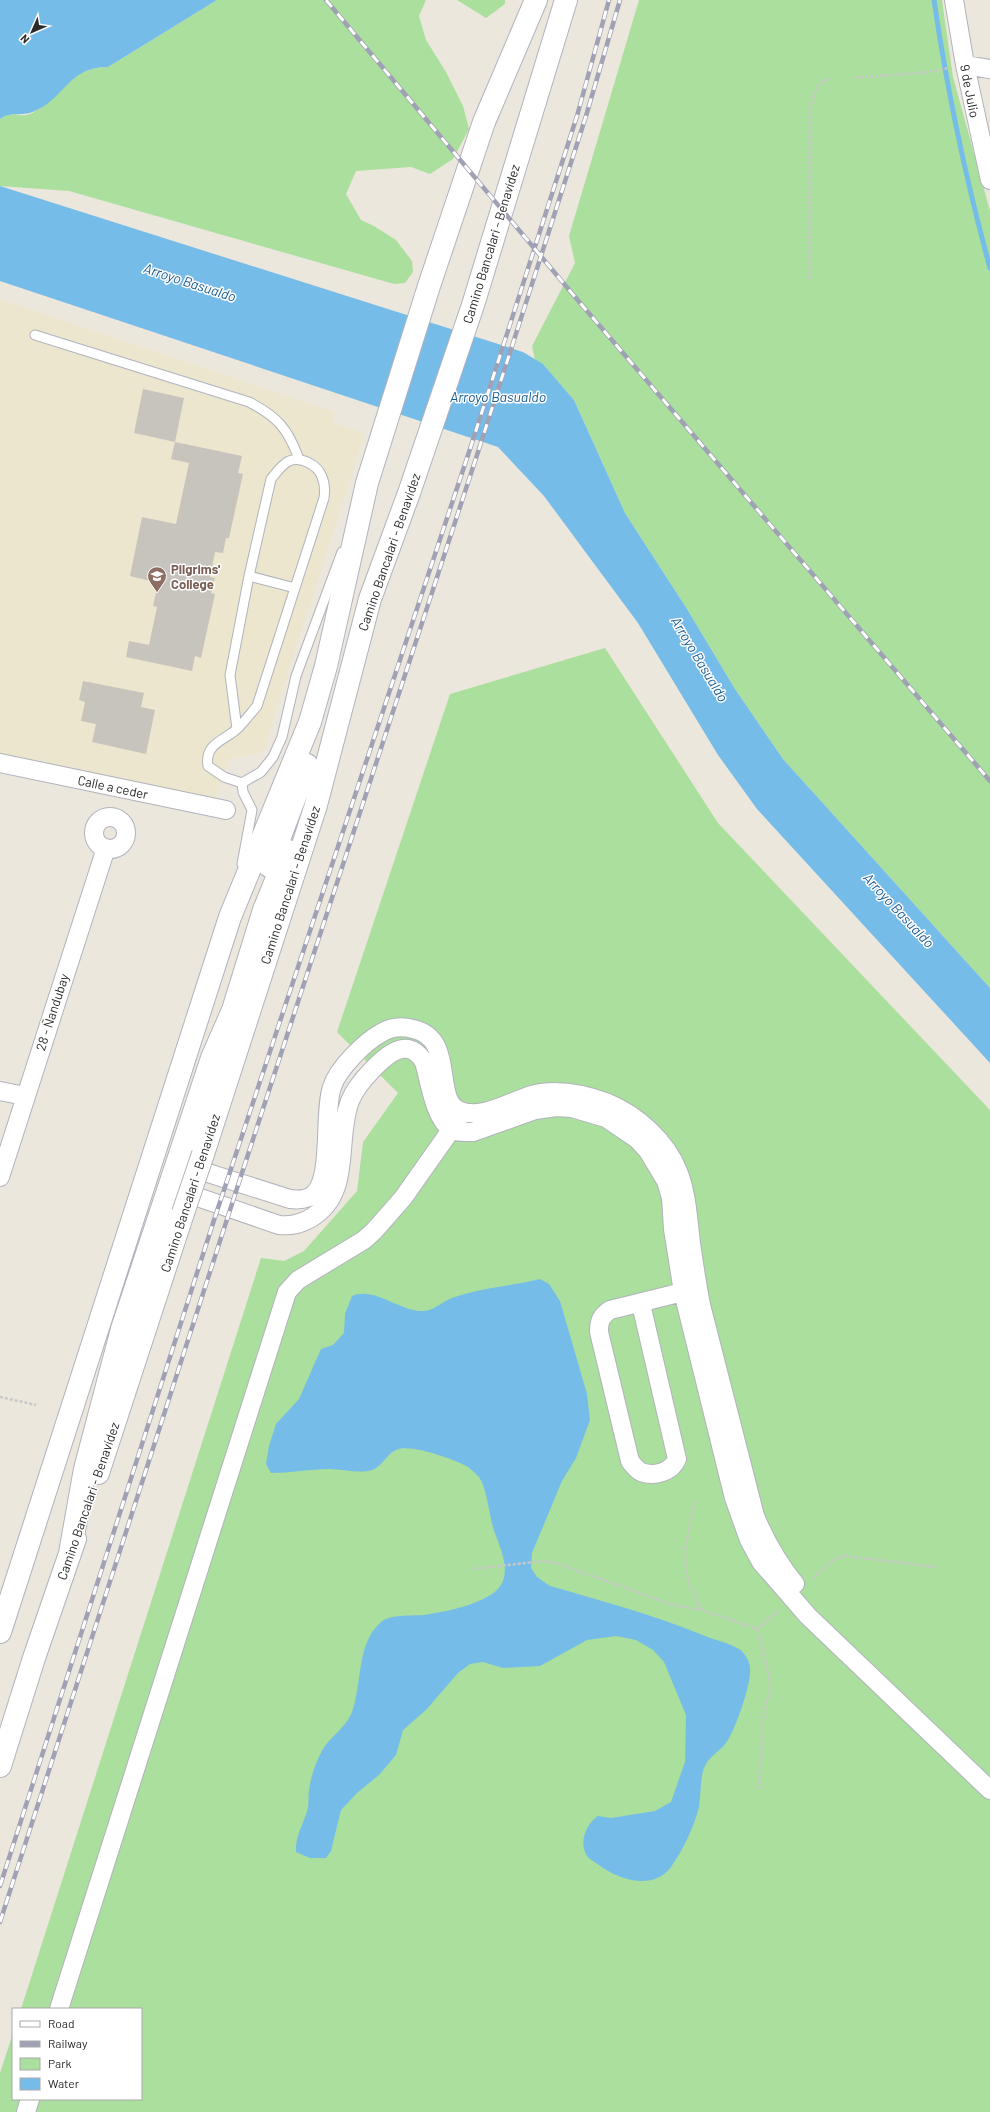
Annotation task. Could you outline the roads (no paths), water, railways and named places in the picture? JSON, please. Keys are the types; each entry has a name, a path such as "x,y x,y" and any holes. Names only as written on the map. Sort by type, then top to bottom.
{"main road":[{"path":"1,1628 230,917 310,722 326,666 367,484 429,286 484,122 536,0"},
{"name":"Camino Bancalari - Benavídez","path":"0,1766 34,1658 183,1214 290,887 330,752 370,599 473,305 566,0"},
{"path":"70,1553 85,1469 122,1329 212,1058 235,960 248,919 307,767 310,743 310,722"},
{"path":"212,1058 233,1010 264,910 330,752"},
{"path":"1,1628 27,1582 100,1378 122,1329"}],"street":[{"name":"9 de Julio","path":"954,0 965,64 990,180"},
{"path":"965,64 990,69"},
{"name":"Calle a ceder","path":"0,763 226,810"},
{"name":"28 - Ñandubay","path":"0,1177 106,848"},
{"path":"178,1163 290,1199 301,1200 310,1197 319,1189 322,1182 325,1165 327,1117 334,1080 347,1063 380,1034 396,1028 417,1029 424,1033 436,1045 445,1077 448,1098 455,1108 463,1112 479,1113 537,1094 565,1092 600,1100 623,1111 644,1126 666,1150 678,1170 686,1204 691,1290"},
{"path":"170,1188 279,1225 304,1222 324,1208 332,1198 338,1183 341,1172 345,1114 350,1100 364,1080 392,1054 402,1049 412,1050 420,1055 424,1062 437,1110 443,1122 453,1130 464,1133 473,1132 535,1110 556,1108 588,1112 606,1118 621,1127 648,1151 666,1181 671,1198 673,1229 691,1290 734,1498 749,1540 761,1562 796,1594 808,1616 990,1790"},
{"path":"347,1063 364,1080"},
{"path":"0,1090 25,1096"},
{"path":"59,2008 287,1292 298,1280 364,1240 388,1218 453,1130 463,1112"},
{"path":"641,1304 677,1459 673,1468 663,1472 648,1474 640,1472 630,1461 599,1332 599,1322 603,1315 610,1310 641,1304 691,1290"},
{"path":"26,2112 30,2100"}],"lane":[{"path":"35,335 249,402 279,422 292,438 299,459"},
{"path":"237,729 230,675 249,576 272,479 280,468 289,461 299,459 312,464 322,475 325,487 324,498 257,706 237,729 213,745 206,758 208,766 224,777 242,783 261,772 268,765 282,737 296,676 367,484"},
{"path":"249,576 295,588"},
{"path":"230,917 252,810 243,792 242,783"}],"water":[{"path":"0,0 217,0 108,67 95,68 76,77 47,104 37,110 27,114 4,116 0,119"},
{"name":"Arroyo Basualdo","path":"0,186 523,352 543,364 574,400 625,513 687,609 735,689 783,759 990,988 990,1063 757,809 718,755 638,623 544,496 498,447 0,281"},
{"path":"540,1279 549,1284 560,1301 587,1394 590,1420 576,1458 562,1481 532,1553 531,1568 537,1577 550,1586 648,1615 739,1649 748,1659 750,1669 748,1688 738,1719 726,1743 711,1757 704,1768 697,1815 684,1846 671,1867 664,1874 655,1879 636,1881 626,1879 607,1870 587,1856 583,1845 585,1833 590,1823 598,1816 611,1818 655,1811 671,1802 685,1762 686,1715 664,1662 653,1650 636,1640 616,1636 587,1640 540,1666 503,1668 483,1662 470,1664 458,1673 426,1710 403,1730 396,1755 379,1775 358,1792 341,1810 331,1851 326,1858 310,1858 296,1852 296,1846 298,1835 308,1808 312,1774 323,1749 351,1715 356,1698 364,1651 373,1631 385,1619 441,1612 482,1600 497,1590 502,1584 505,1571 503,1556 482,1483 479,1477 468,1467 454,1460 433,1453 403,1448 392,1452 377,1468 368,1471 358,1472 329,1469 271,1473 266,1464 269,1446 276,1424 299,1399 321,1349 333,1345 344,1333 345,1314 352,1296 369,1294 413,1310 426,1311 449,1299 462,1295 484,1289"}],"waterway":[{"path":"934,0 958,135 990,268"}],"railway":[{"path":"326,0 581,304 990,781"},
{"path":"0,1886 215,1217 470,449 577,116 609,0"},
{"path":"0,1922 241,1176 478,452 586,116 620,0"}],"place":[{"name":"Pilgrims' College","path":"157,593"}]}
